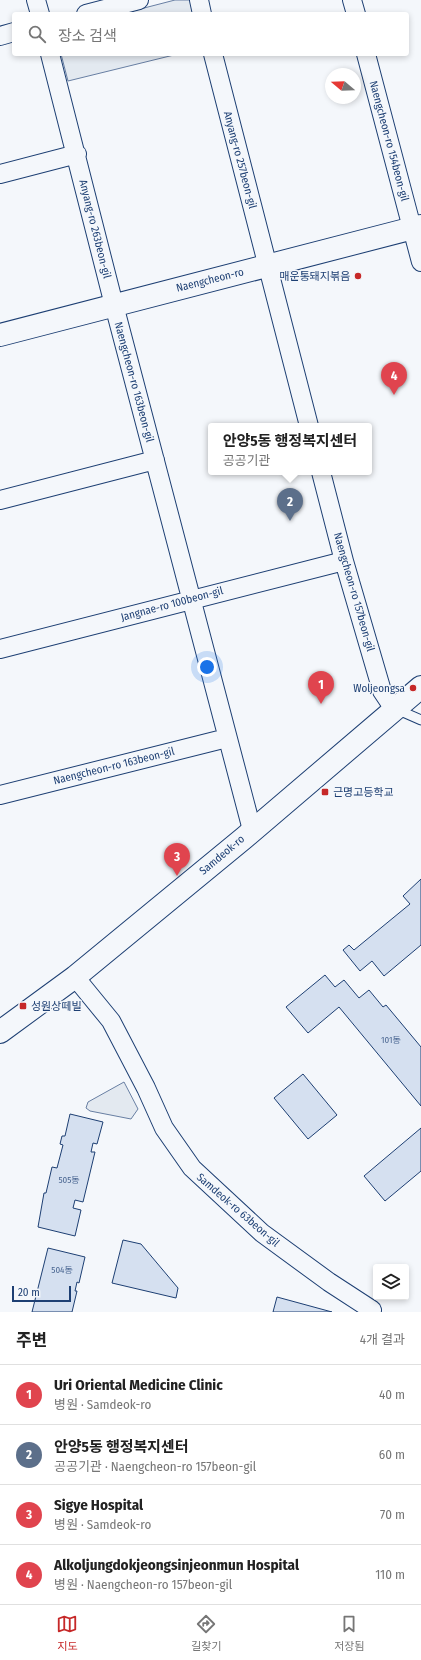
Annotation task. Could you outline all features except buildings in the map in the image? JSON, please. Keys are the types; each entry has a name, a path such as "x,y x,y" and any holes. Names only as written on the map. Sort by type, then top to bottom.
{"street":[{"path":"36,0 39,12"},
{"path":"94,12 139,0"},
{"path":"199,0 202,12"},
{"path":"352,0 355,12"},
{"path":"0,36 12,33"},
{"name":"Anyang-ro 263beon-gil","path":"51,56 77,154 114,305"},
{"name":"Anyang-ro 257beon-gil","path":"214,56 268,265"},
{"name":"Naengcheon-ro 154beon-gil","path":"367,56 417,227 421,262"},
{"path":"0,174 77,154"},
{"name":"Naengcheon-ro","path":"0,335 417,227"},
{"path":"268,265 308,423"},
{"name":"Naengcheon-ro 163beon-gil","path":"114,305 252,830"},
{"path":"0,500 155,460"},
{"name":"Naengcheon-ro 157beon-gil","path":"322,475 344,561 382,691 394,709"},
{"name":"Jangnae-ro 100beon-gil","path":"0,649 344,561"},
{"name":"Samdeok-ro","path":"0,1032 75,977 421,687"},
{"name":"Naengcheon-ro 163beon-gil","path":"0,795 227,738"},
{"name":"Samdeok-ro 63beon-gil","path":"75,977 111,1021 146,1088 164,1128 192,1168 262,1233 372,1310"}],"lane":[{"path":"394,709 421,720"}],"shaded area":[{"path":"175,0 192,0 195,12 129,12"},
{"path":"62,56 170,56 68,81"},
{"path":"124,1082 138,1109 131,1119 90,1111 86,1108 88,1102"}],"place":[{"name":"매운통돼지볶음","path":"358,276"},
{"name":"Alkoljungdokjeongsinjeonmun Hospital","path":"394,395"},
{"name":"안양5동 행정복지센터","path":"290,521"},
{"name":"Woljeongsa","path":"413,688"},
{"name":"Uri Oriental Medicine Clinic","path":"321,704"},
{"name":"근명고등학교","path":"325,792"},
{"name":"Sigye Hospital","path":"177,876"},
{"name":"성원상떼빌","path":"23,1006"}]}
